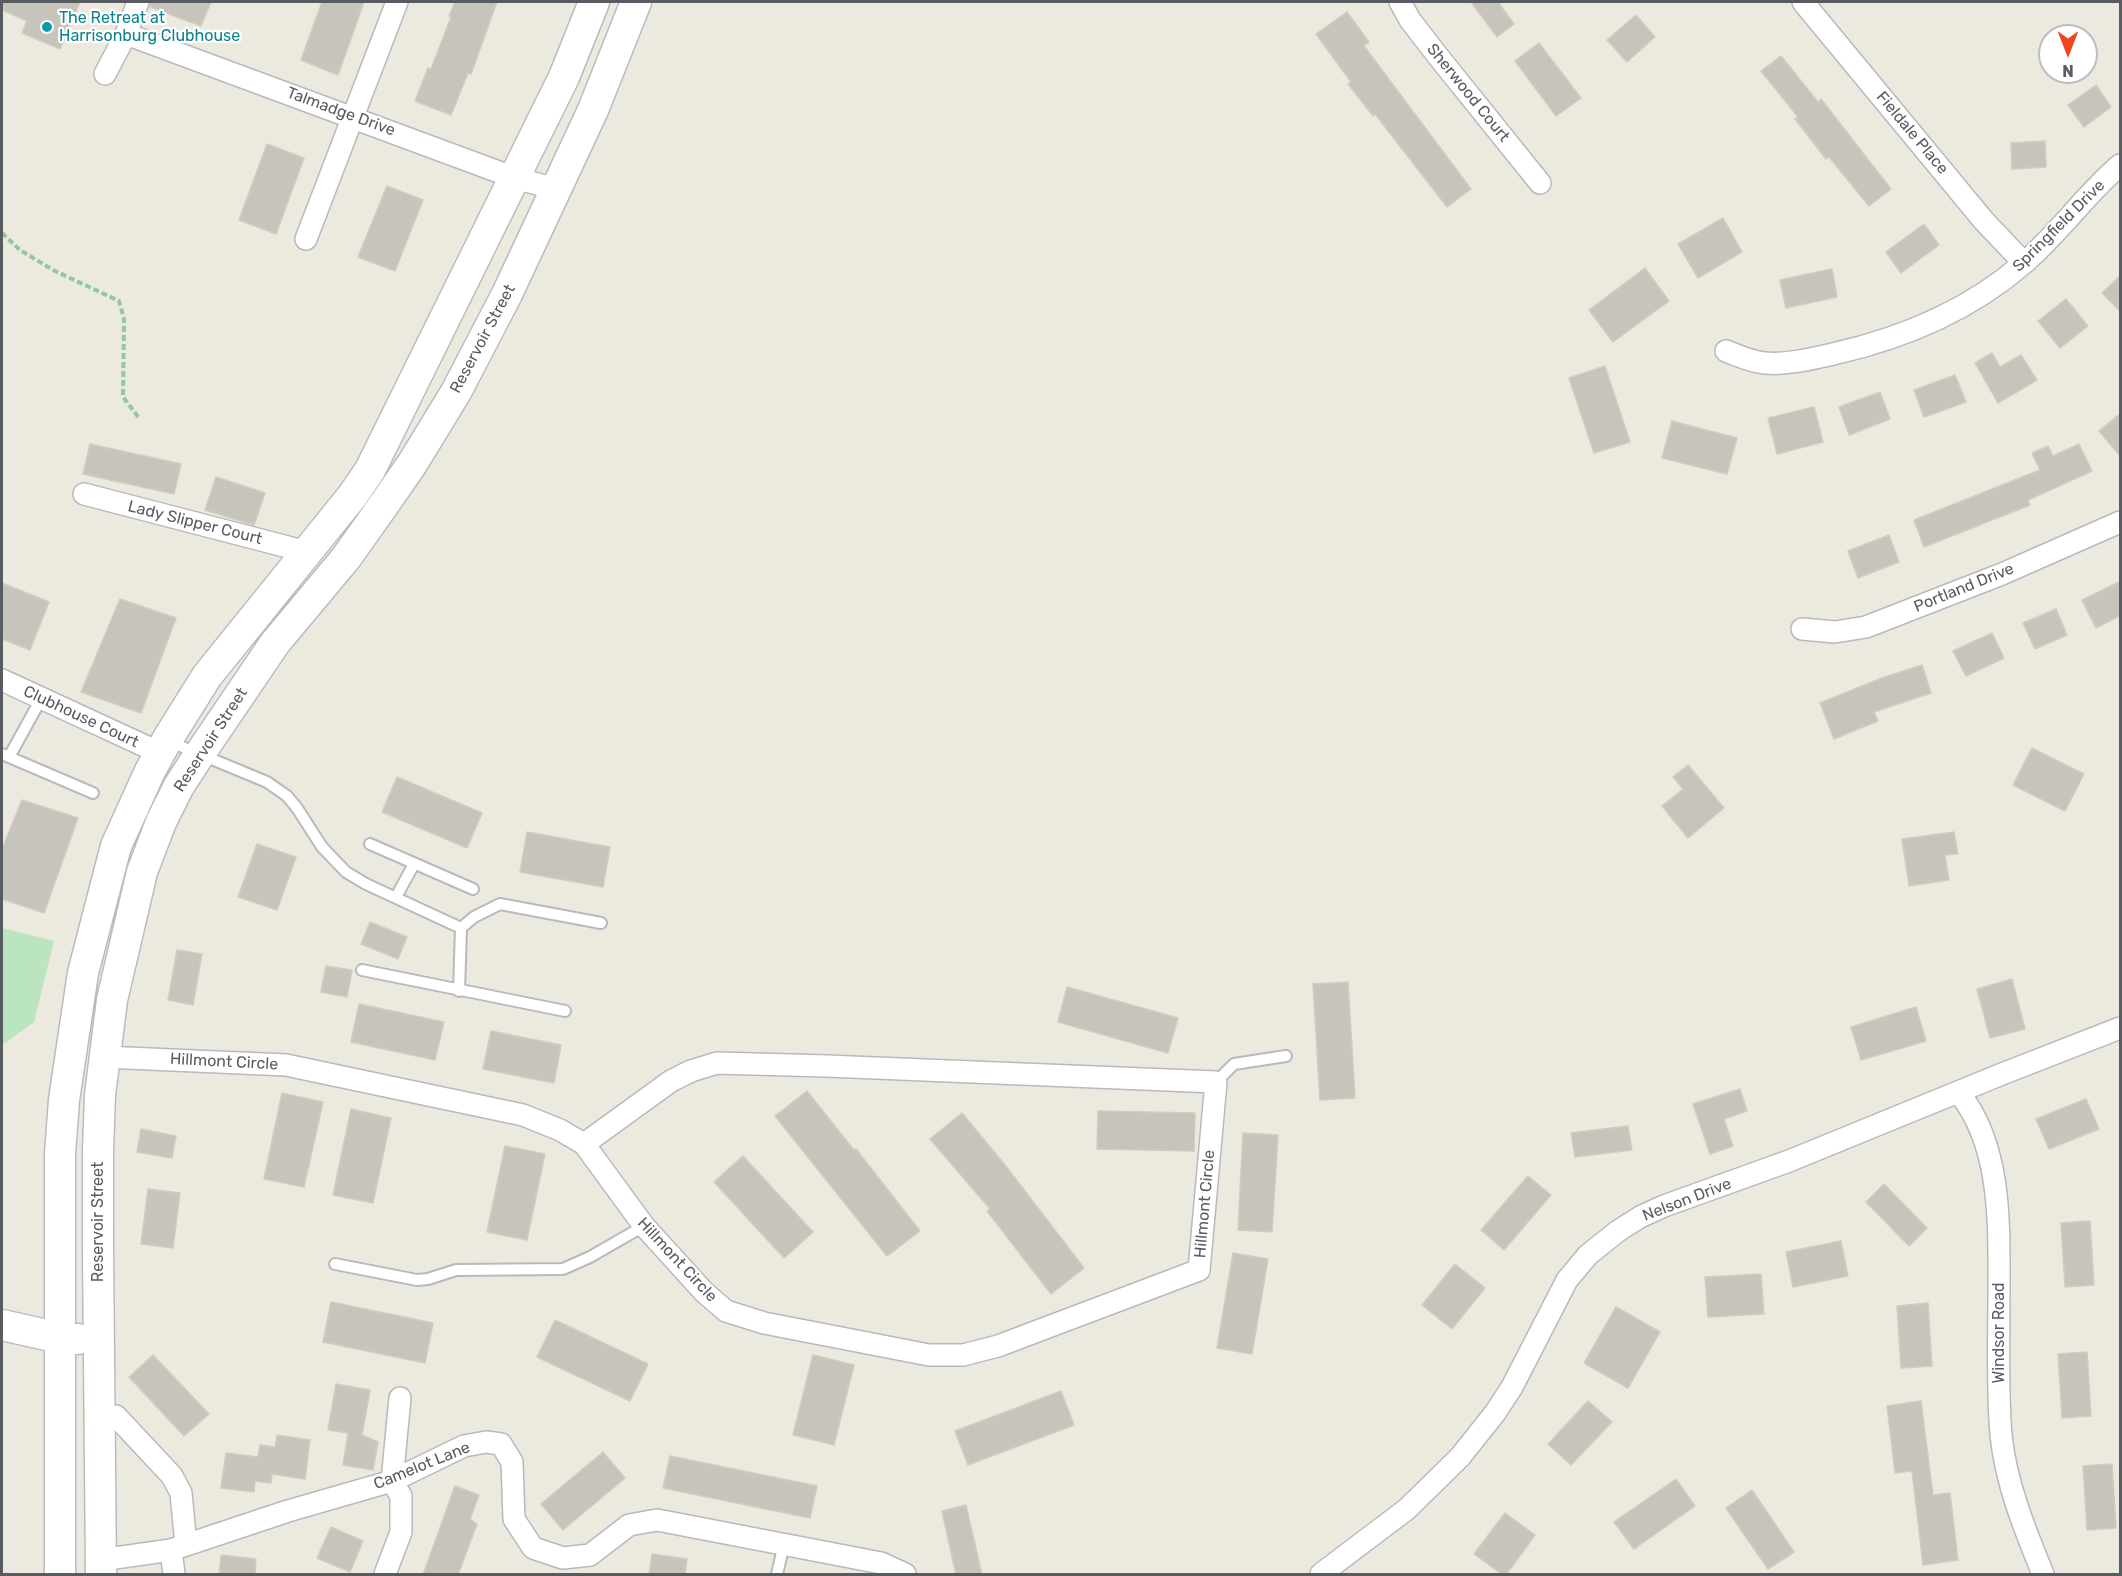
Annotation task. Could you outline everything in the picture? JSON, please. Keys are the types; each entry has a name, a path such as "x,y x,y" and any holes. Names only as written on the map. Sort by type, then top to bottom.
{"main road":[{"name":"Reservoir Street","path":"60,1575 60,1154 64,1100 83,973 116,846 163,746 207,676 364,478 399,414 564,77 594,2"},
{"name":"Reservoir Street","path":"101,1567 98,1150 104,1057 112,1000 142,872 161,822 179,786 199,755 275,643 346,558 412,464 456,392 502,304 593,110 636,2"},
{"path":"2,1326 60,1338 99,1339"}],"street":[{"path":"105,74 126,34 138,2"},
{"path":"306,238 397,2"},
{"name":"Sherwood Court","path":"1400,2 1410,20 1437,55 1540,183"},
{"name":"Fieldale Place","path":"1803,2 1984,221 2024,263"},
{"name":"Talmadge Drive","path":"126,34 353,116 515,178 556,189"},
{"name":"Springfield Drive","path":"1726,351 1755,362 1776,364 1826,356 1876,343 1951,314 1996,286 2024,263 2121,165"},
{"name":"Lady Slipper Court","path":"84,494 307,552"},
{"name":"Portland Drive","path":"1802,629 1835,632 1866,627 2002,574 2121,522"},
{"name":"Clubhouse Court","path":"2,680 41,699 163,746"},
{"name":"Nelson Drive","path":"1321,1575 1407,1509 1460,1457 1495,1413 1512,1387 1568,1280 1588,1255 1610,1237 1640,1217 1664,1206 1745,1178 2121,1028"},
{"name":"Hillmont Circle","path":"104,1057 286,1065 523,1115 560,1130 584,1144 644,1226 704,1292 726,1311 764,1323 929,1355 963,1355 998,1346 1199,1270 1216,1082"},
{"path":"584,1144 671,1081 691,1071 717,1063 1216,1082"},
{"name":"Windsor Road","path":"1959,1093 1980,1128 1997,1197 2000,1233 1999,1322 2002,1442 2021,1520 2043,1575"},
{"path":"385,1575 400,1532 400,1496 392,1481 400,1398"},
{"path":"116,1416 172,1476 181,1493 174,1575"},
{"name":"Camelot Lane","path":"101,1567 178,1547 288,1511 392,1481 464,1446 486,1442 501,1444 512,1462 514,1519 533,1548 563,1558 590,1555 630,1526 657,1520 881,1563 905,1575"}],"lane":[{"path":"41,699 5,755 93,793"},
{"path":"163,746 199,755 267,782 283,792 297,808 322,848 337,865 356,878 461,928"},
{"path":"370,844 473,890"},
{"path":"396,897 414,864"},
{"path":"459,991 461,928 474,917 500,904 601,923"},
{"path":"362,970 565,1011"},
{"path":"1216,1082 1234,1064 1286,1056"},
{"path":"335,1264 417,1280 456,1270 563,1269 590,1257 644,1226"},
{"path":"777,1575 784,1544"}],"path":[{"path":"2,232 20,250 52,270 119,300 124,319 123,397 139,418"}],"green space":[{"path":"2,928 54,941 34,1022 2,1045"}],"building":[{"name":"The Retreat at Harrisonburg Clubhouse","path":"2,2 80,2 60,49 22,33 27,21 2,10"},
{"path":"150,2 211,2 201,26 150,7"},
{"path":"322,2 364,2 338,75 301,60"},
{"path":"455,2 497,2 471,74 468,73 451,115 415,101 428,68 431,69"},
{"path":"1471,2 1498,2 1514,24 1497,37"},
{"path":"1347,12 1369,42 1364,46 1471,189 1447,207 1375,114 1373,116 1348,84 1351,82 1316,34"},
{"path":"1636,15 1655,37 1627,62 1607,40"},
{"path":"1539,43 1581,98 1556,116 1515,61"},
{"path":"1781,56 1818,102 1821,99 1891,189 1869,206 1829,157 1826,159 1795,119 1798,117 1761,71"},
{"path":"2096,85 2111,107 2084,127 2068,105"},
{"path":"2045,141 2046,167 2012,169 2011,143"},
{"path":"267,144 304,158 276,234 239,220"},
{"path":"387,186 423,200 395,271 358,257"},
{"path":"1723,218 1742,252 1698,278 1678,244"},
{"path":"1924,224 1939,245 1901,273 1886,252"},
{"path":"1645,268 1669,301 1613,342 1589,310"},
{"path":"1832,269 1837,297 1786,308 1780,280"},
{"path":"2121,275 2121,312 2102,293"},
{"path":"2066,299 2088,326 2060,348 2038,321"},
{"path":"1992,353 2000,367 2021,355 2037,380 1998,403 1975,363"},
{"path":"1605,366 1630,442 1594,453 1569,378"},
{"path":"1955,375 1966,402 1924,417 1914,390"},
{"path":"1880,392 1890,419 1849,435 1839,407"},
{"path":"1814,407 1823,442 1777,454 1768,418"},
{"path":"2121,413 2121,457 2099,431"},
{"path":"1672,421 1737,438 1727,474 1662,458"},
{"path":"90,444 181,464 174,494 83,474"},
{"path":"2079,444 2092,471 2028,500 2030,505 1924,547 1914,520 2040,470 2032,453 2048,446 2053,456"},
{"path":"216,477 265,493 254,525 205,510"},
{"path":"1889,535 1899,562 1858,578 1848,551"},
{"path":"2121,581 2121,615 2096,628 2082,600"},
{"path":"2,583 49,602 30,650 2,639"},
{"path":"120,599 176,618 141,713 81,692"},
{"path":"2056,609 2067,635 2035,649 2023,623"},
{"path":"1992,633 2004,658 1966,676 1953,651"},
{"path":"1922,665 1931,693 1874,712 1878,721 1834,739 1820,703"},
{"path":"2032,748 2084,774 2065,811 2013,785"},
{"path":"1688,765 1724,808 1688,838 1662,806 1683,789 1673,777"},
{"path":"397,777 482,813 467,848 382,812"},
{"path":"22,800 78,818 44,913 2,899 2,849"},
{"path":"527,832 610,847 603,887 520,872"},
{"path":"1954,832 1958,854 1945,855 1949,880 1909,886 1902,839"},
{"path":"257,844 296,857 277,910 238,897"},
{"path":"370,922 407,937 398,959 361,944"},
{"path":"177,950 202,954 193,1005 168,1000"},
{"path":"326,966 352,970 347,997 321,992"},
{"path":"2012,979 2025,1029 1990,1038 1977,989"},
{"path":"1348,982 1355,1098 1320,1100 1313,984"},
{"path":"1067,987 1178,1018 1168,1053 1058,1022"},
{"path":"359,1004 444,1022 435,1060 351,1042"},
{"path":"1916,1007 1926,1041 1861,1060 1851,1027"},
{"path":"491,1031 561,1045 554,1083 483,1069"},
{"path":"1740,1089 1747,1111 1724,1119 1733,1146 1710,1154 1693,1104"},
{"path":"807,1091 920,1231 887,1256 775,1116"},
{"path":"282,1093 323,1102 304,1187 264,1179"},
{"path":"2086,1099 2099,1129 2049,1149 2036,1119"},
{"path":"351,1109 391,1118 373,1203 333,1195"},
{"path":"1098,1111 1195,1113 1194,1151 1097,1149"},
{"path":"962,1113 1084,1268 1051,1294 987,1211 990,1209 930,1139"},
{"path":"1628,1126 1632,1150 1575,1157 1571,1133"},
{"path":"141,1129 176,1136 172,1158 137,1152"},
{"path":"1243,1133 1278,1135 1272,1232 1238,1230"},
{"path":"505,1146 545,1154 527,1240 487,1232"},
{"path":"743,1156 813,1232 784,1258 714,1182"},
{"path":"1528,1176 1551,1195 1504,1250 1481,1230"},
{"path":"1884,1184 1927,1228 1909,1246 1866,1202"},
{"path":"148,1189 180,1193 173,1248 141,1244"},
{"path":"2090,1221 2094,1285 2065,1287 2061,1223"},
{"path":"1841,1241 1848,1276 1793,1287 1786,1252"},
{"path":"1233,1253 1268,1259 1252,1354 1217,1348"},
{"path":"1455,1264 1485,1288 1452,1329 1422,1305"},
{"path":"1761,1274 1764,1314 1708,1317 1705,1277"},
{"path":"331,1302 433,1323 425,1363 323,1342"},
{"path":"1928,1303 1932,1366 1901,1368 1897,1306"},
{"path":"1616,1307 1660,1332 1628,1388 1584,1363"},
{"path":"555,1320 648,1364 630,1401 537,1357"},
{"path":"2087,1352 2091,1416 2062,1418 2058,1354"},
{"path":"153,1355 209,1414 184,1436 129,1377"},
{"path":"813,1355 854,1365 834,1445 793,1435"},
{"path":"336,1384 370,1390 362,1435 378,1442 373,1470 343,1465 348,1433 328,1430"},
{"path":"1061,1391 1074,1425 968,1465 955,1431"},
{"path":"1588,1401 1612,1422 1571,1465 1548,1444"},
{"path":"1921,1401 1933,1495 1950,1493 1958,1560 1923,1565 1912,1471 1895,1473 1887,1406"},
{"path":"277,1435 310,1440 305,1479 272,1474 271,1483 255,1481 254,1492 221,1488 226,1453 258,1457 260,1445 275,1447"},
{"path":"603,1452 625,1478 563,1530 541,1504"},
{"path":"670,1456 817,1486 810,1518 663,1488"},
{"path":"2112,1464 2116,1528 2087,1530 2083,1466"},
{"path":"1676,1479 1695,1506 1634,1549 1614,1522"},
{"path":"455,1486 479,1495 470,1519 477,1524 458,1575 423,1575"},
{"path":"1752,1490 1794,1552 1768,1569 1726,1508"},
{"path":"966,1505 982,1575 956,1575 942,1511"},
{"path":"1505,1513 1535,1535 1506,1575 1503,1575 1474,1554"},
{"path":"331,1527 363,1541 350,1572 317,1558"},
{"path":"652,1554 687,1559 685,1575 649,1575"},
{"path":"221,1555 256,1559 255,1575 219,1575"}],"place":[{"name":"The Retreat at Harrisonburg Clubhouse","path":"47,27"}]}
